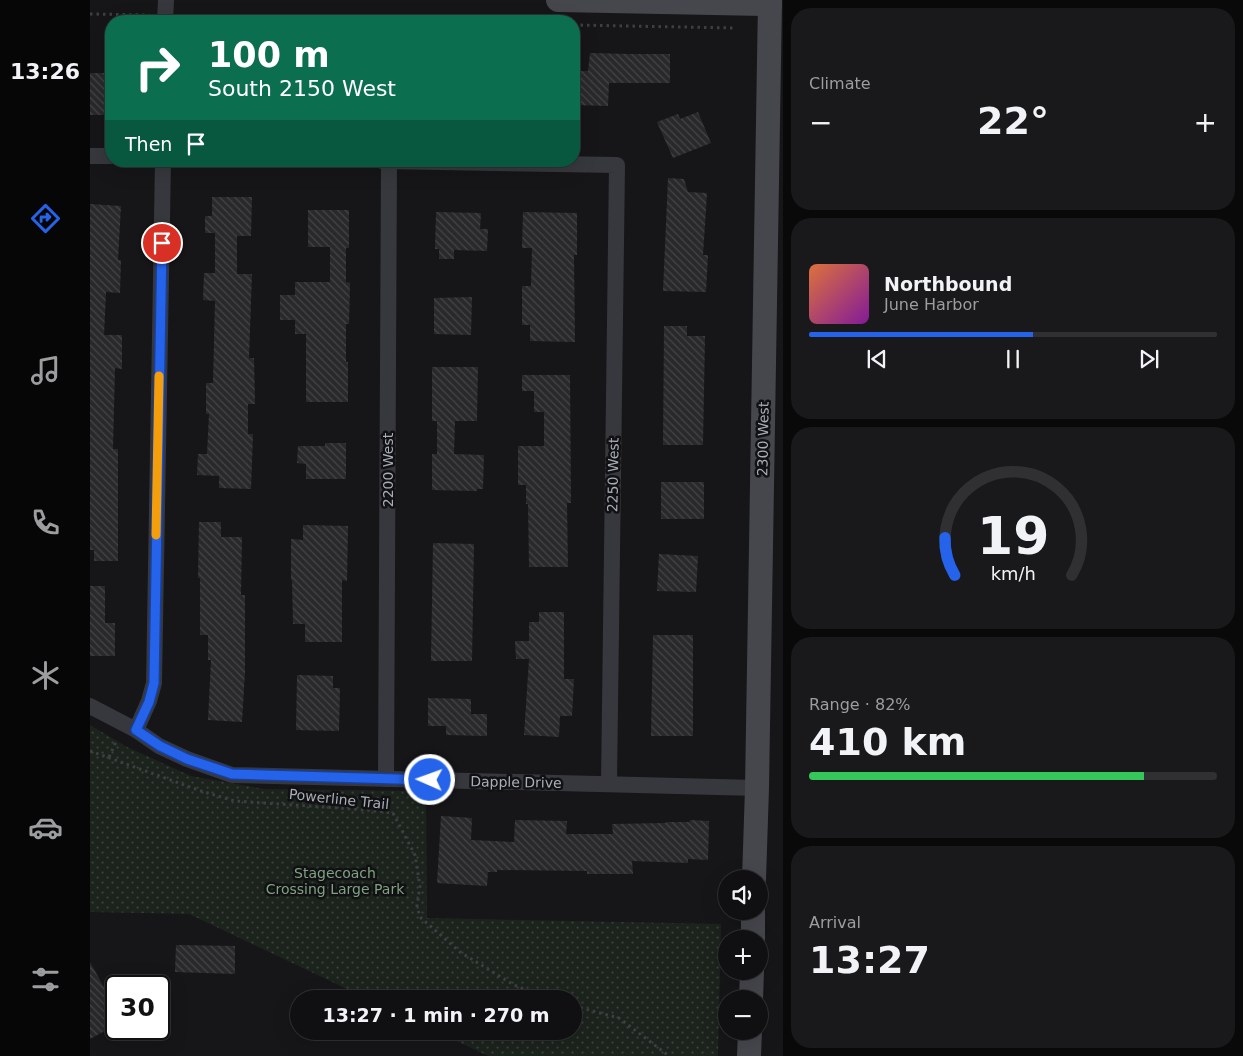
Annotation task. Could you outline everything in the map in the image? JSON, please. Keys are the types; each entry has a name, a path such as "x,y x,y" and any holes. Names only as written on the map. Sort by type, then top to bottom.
{"main road":[{"path":"558,0 774,3"},
{"name":"2300 West","path":"754,870 774,3"},
{"path":"749,1056 750,1040"}],"street":[{"path":"90,156 105,156"},
{"name":"2250 West","path":"580,164 616,165 609,784"},
{"path":"136,730 149,702 154,683 163,167"},
{"name":"2200 West","path":"386,778 389,167"},
{"name":"Dapple Drive","path":"90,706 136,730 160,746 187,759 232,774 757,788"}],"path":[{"path":"90,14 166,12 250,15"},
{"path":"580,25 734,28"},
{"path":"109,758 116,742"},
{"name":"Powerline Trail","path":"90,751 201,792 235,802 393,813 415,856 420,886 417,906 420,917 460,952 514,985 526,990"},
{"path":"582,1008 618,1018 669,1056"}],"green space":[{"name":"Stagecoach Crossing Large Park","path":"90,725 127,747 191,776 264,789 426,791 427,918 721,924 721,930 718,930 718,980 720,980 718,1056 488,1056 455,1040 582,1040 582,990 349,990 189,914 90,912"}],"building":[{"path":"590,53 670,54 670,83 609,83 608,106 580,105 580,71 588,71"},
{"path":"90,73 105,73 105,115 90,115"},
{"path":"698,112 711,143 673,158 657,122 678,114 680,119"},
{"path":"668,178 684,179 688,192 707,193 703,255 708,255 706,292 663,291"},
{"path":"212,197 252,197 251,236 237,236 237,274 252,274 249,358 254,358 255,404 248,404 248,434 253,434 251,489 219,488 219,476 197,475 198,454 207,454 209,414 206,414 206,383 213,383 215,301 203,300 204,273 215,273 215,233 205,233 205,216 212,216"},
{"path":"90,204 121,206 118,260 121,260 120,293 106,292 104,335 122,335 122,369 115,368 113,449 118,449 118,561 94,561 94,550 90,550"},
{"path":"308,210 349,210 349,248 346,248 346,282 350,283 349,324 346,324 348,402 306,402 306,334 295,334 295,320 280,320 280,295 295,295 295,282 330,282 330,247 308,247"},
{"path":"436,212 481,213 480,229 488,229 487,251 454,250 454,259 439,259 439,249 435,249"},
{"path":"523,212 577,213 577,255 574,255 575,342 530,341 530,325 522,325 522,286 531,286 532,248 522,248"},
{"path":"472,297 471,335 434,334 434,298"},
{"path":"664,326 687,326 687,336 705,336 703,445 663,445"},
{"path":"432,367 478,367 477,421 455,421 454,454 484,455 483,489 477,489 477,491 432,490 432,454 437,454 437,421 432,421"},
{"path":"522,375 570,375 571,503 567,503 568,567 529,567 528,504 526,504 526,485 518,485 518,446 544,446 544,412 534,412 534,391 522,391"},
{"path":"325,443 346,443 346,479 306,479 306,464 297,463 298,446 325,446"},
{"path":"661,482 704,482 704,519 661,519"},
{"path":"199,522 221,522 221,537 242,537 241,595 245,595 245,672 242,722 208,720 211,660 208,660 208,635 200,635"},
{"path":"303,525 348,526 347,581 342,580 342,642 305,642 305,624 293,624 291,539 303,540"},
{"path":"433,543 474,544 472,661 431,661"},
{"path":"659,554 698,556 696,592 657,591"},
{"path":"90,586 105,586 105,623 115,623 115,656 90,656"},
{"path":"539,612 564,612 564,679 574,679 572,716 560,716 559,737 524,735 529,659 516,659 515,641 529,641 529,622 539,622"},
{"path":"653,635 693,635 693,736 651,736"},
{"path":"297,675 333,676 333,688 340,688 339,731 296,730"},
{"path":"428,698 471,699 471,714 487,714 487,736 446,735 446,726 428,726"},
{"path":"441,816 472,818 471,840 514,842 515,820 567,821 566,834 613,834 612,824 690,822 690,820 709,821 708,860 688,859 688,863 632,861 633,874 587,874 587,871 497,870 497,872 488,872 487,886 437,883"},
{"path":"176,945 235,946 235,974 175,972"},
{"path":"90,962 105,989 105,1031 90,1039"}],"slow traffic":[{"path":"156,535 159,376"}],"route":[{"path":"162,243 154,683 149,702 136,730 160,746 187,759 232,774 430,780"}]}
